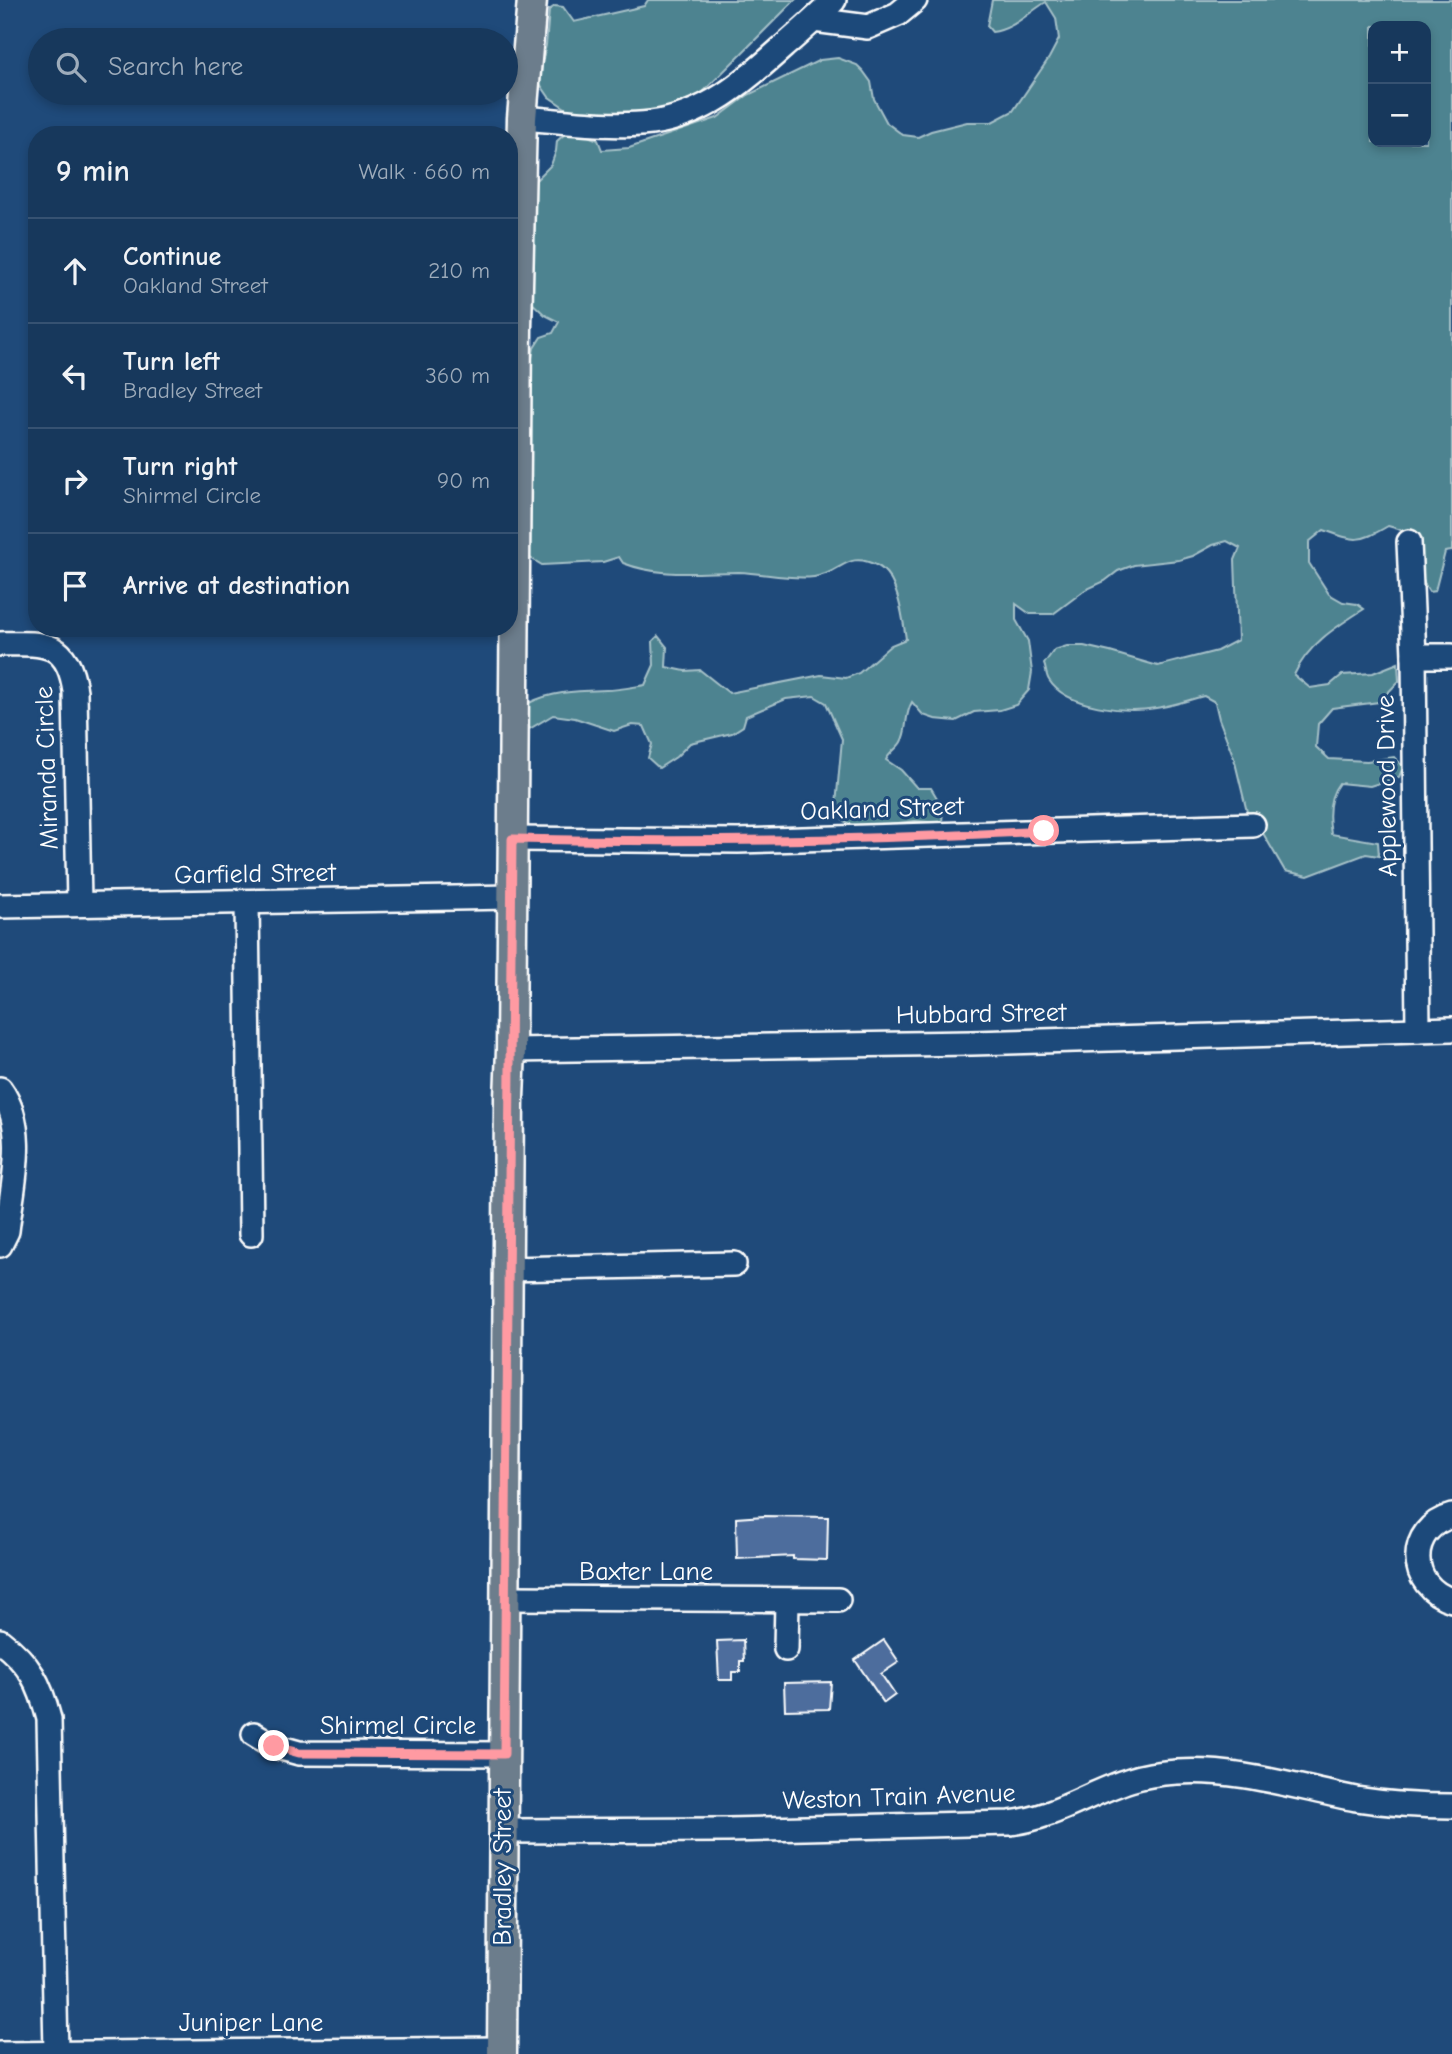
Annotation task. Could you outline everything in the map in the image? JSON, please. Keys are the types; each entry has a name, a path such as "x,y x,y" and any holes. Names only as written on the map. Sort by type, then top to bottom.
{"main road":[{"name":"Bradley Street","path":"518,211 522,118 532,0"},
{"name":"Bradley Street","path":"502,2052 512,637"}],"street":[{"path":"522,118 631,124 679,117 732,91 834,0"},
{"path":"814,20 869,27 898,14 915,0"},
{"name":"Applewood Drive","path":"1409,542 1414,656 1418,1030"},
{"name":"Miranda Circle","path":"0,644 45,645 60,652 70,668 75,691 79,904"},
{"path":"1414,656 1452,656"},
{"name":"Oakland Street","path":"512,839 752,841 1253,825"},
{"name":"Garfield Street","path":"0,906 511,897"},
{"path":"247,902 251,1234"},
{"name":"Hubbard Street","path":"511,1050 972,1043 1452,1029"},
{"path":"0,1089 10,1105 17,1138 6,1231 0,1245"},
{"path":"508,1269 734,1264"},
{"path":"1452,1516 1436,1522 1426,1532 1419,1545 1417,1559 1427,1585 1437,1594 1452,1600"},
{"name":"Baxter Lane","path":"504,1598 838,1600"},
{"path":"786,1649 787,1601"},
{"path":"0,1641 15,1653 36,1679 49,1719 56,2052"},
{"name":"Shirmel Circle","path":"254,1734 274,1746 299,1753 504,1754"},
{"name":"Weston Train Avenue","path":"504,1831 1010,1823 1032,1821 1051,1815 1130,1780 1179,1772 1237,1775 1359,1799 1422,1806 1452,1806"},
{"name":"Juniper Lane","path":"0,2054 502,2052"}],"green space":[{"path":"648,0 795,0 701,94 654,113 580,118 549,97 538,81 546,45 549,10 555,6 563,7 574,22 644,6"},
{"path":"992,0 1452,0 1452,551 1445,552 1435,591 1429,592 1424,581 1419,545 1404,532 1388,526 1357,539 1324,530 1309,542 1309,563 1329,594 1364,609 1315,645 1294,675 1310,688 1330,685 1342,675 1373,673 1398,663 1399,681 1379,702 1332,708 1318,724 1316,747 1329,759 1367,761 1394,757 1403,767 1399,777 1370,786 1339,783 1331,801 1331,834 1378,842 1379,856 1366,854 1308,876 1285,871 1260,828 1247,812 1234,758 1215,702 1204,696 1156,708 1114,709 1069,697 1057,689 1048,678 1044,664 1054,650 1067,646 1084,646 1158,666 1217,651 1238,640 1235,560 1240,548 1227,541 1179,560 1134,565 1118,571 1105,581 1085,590 1053,614 1030,614 1016,604 1016,620 1028,641 1032,672 1029,690 1016,705 1000,710 974,712 956,721 923,715 912,702 903,737 886,760 901,770 917,788 931,788 943,808 942,823 915,821 858,828 844,821 836,805 842,739 826,703 814,696 786,699 746,716 743,726 732,733 690,743 676,757 659,768 648,758 652,744 644,726 632,725 614,731 575,718 553,715 526,731 523,720 529,703 538,699 566,692 616,690 645,685 654,665 653,641 658,636 667,647 666,667 685,671 700,670 729,693 821,675 846,678 859,673 891,645 906,639 898,599 890,579 885,571 867,561 851,561 823,575 795,578 739,572 652,571 623,563 619,557 603,562 542,565 527,556 525,503 530,486 524,464 530,368 534,348 541,337 553,333 559,322 545,315 529,300 528,245 535,181 551,165 557,141 566,133 583,134 598,140 602,150 629,148 717,118 748,95 820,60 838,58 857,65 863,71 871,82 874,99 887,123 903,135 918,137 967,122 992,122 1013,111 1059,39 1056,18 1046,2 1006,28 992,32 987,26"}],"building":[{"path":"828,1517 827,1560 793,1559 793,1556 737,1559 736,1518"},
{"path":"743,1640 744,1661 740,1661 740,1672 732,1672 732,1680 719,1680 717,1641"},
{"path":"884,1640 899,1662 881,1674 895,1695 884,1703 855,1660"},
{"path":"831,1682 829,1709 785,1710 784,1683"}],"route":[{"path":"274,1746 299,1753 504,1754 512,839 738,841 1044,831"}]}
